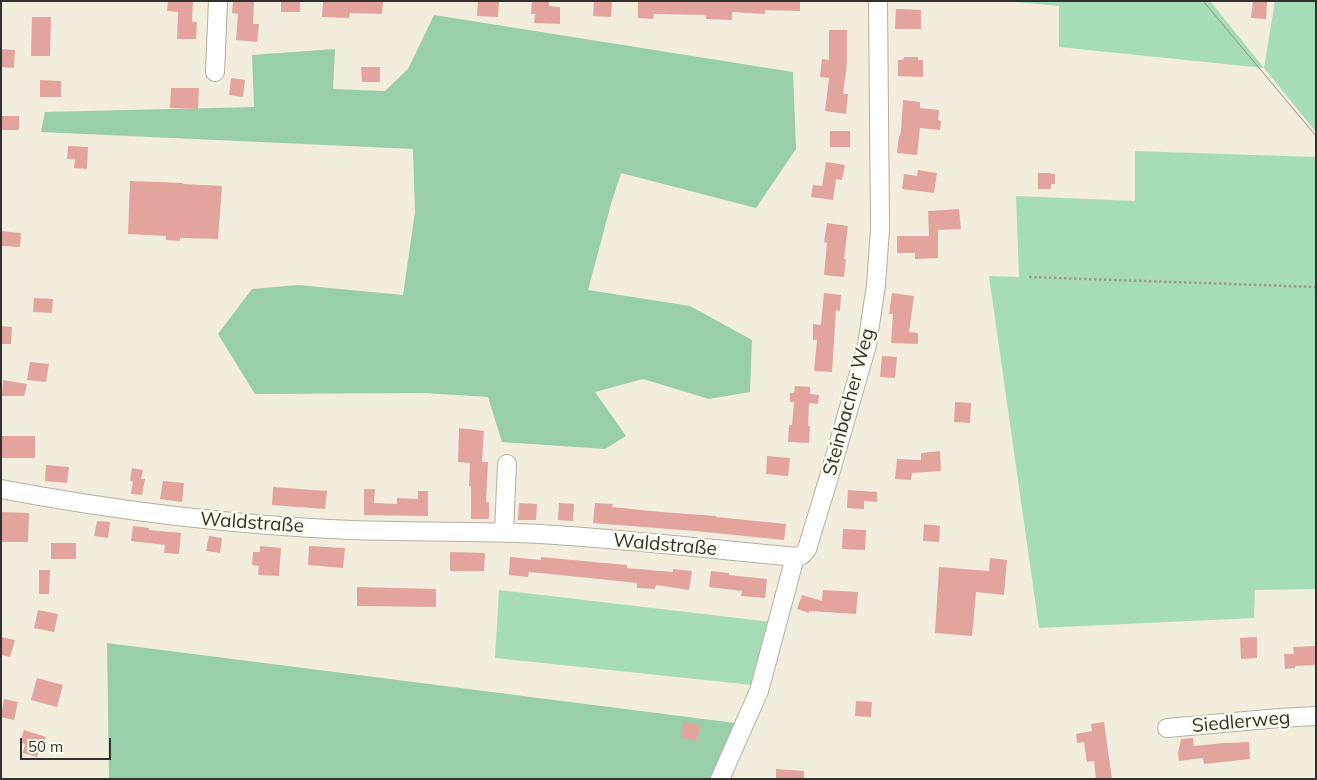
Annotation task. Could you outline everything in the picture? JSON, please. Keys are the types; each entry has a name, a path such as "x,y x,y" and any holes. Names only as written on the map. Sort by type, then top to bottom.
{"street":[{"path":"215,72 218,1"},
{"name":"Steinbacher Weg","path":"720,779 759,691 795,557 802,555 807,549 867,345 876,285 880,229 878,1"},
{"path":"504,534 507,464"},
{"name":"Waldstraße","path":"1,489 104,507 192,518 335,529 586,537 795,557"},
{"name":"Siedlerweg","path":"1167,728 1316,716"}],"path":[{"path":"1029,276 1316,287"}],"green space":[{"path":"1006,1 1210,1 1264,68 1059,47 1059,6"},
{"path":"1275,1 1316,1 1316,132 1264,68"},
{"path":"434,15 793,72 796,149 756,208 621,173 588,290 690,306 752,340 750,392 709,399 643,379 595,392 626,436 605,449 502,442 488,397 425,393 255,394 218,334 252,289 298,285 403,295 415,212 413,149 41,132 45,112 254,107 252,55 335,49 333,89 385,91 408,69"},
{"path":"1135,151 1316,157 1316,589 1255,590 1254,618 1039,628 989,276 1019,277 1016,196 1135,201"},
{"path":"499,590 772,622 753,685 495,658"},
{"path":"107,643 735,723 715,779 109,779"}],"building":[{"path":"168,1 193,1 192,22 197,22 196,39 177,39 178,12 167,11"},
{"path":"233,1 254,1 253,24 259,24 257,42 236,40 238,14 232,13"},
{"path":"281,1 300,1 300,12 281,12"},
{"path":"323,1 383,1 382,14 350,13 349,18 322,17"},
{"path":"478,1 499,1 498,17 477,16"},
{"path":"532,1 549,1 549,6 560,7 560,24 534,23 535,14 531,14"},
{"path":"594,1 612,1 611,17 593,16"},
{"path":"638,1 800,1 800,11 765,10 765,14 732,12 732,20 706,19 706,15 654,14 653,19 638,18"},
{"path":"1253,1 1267,2 1266,19 1251,18"},
{"path":"896,9 921,10 921,29 895,29"},
{"path":"32,17 51,17 50,56 31,56"},
{"path":"829,30 847,30 847,64 843,94 848,94 846,114 825,111 829,78 820,77 822,59 829,60"},
{"path":"1,49 15,50 14,68 1,67"},
{"path":"904,57 918,57 918,60 923,60 923,77 898,76 898,60 903,60"},
{"path":"361,67 380,67 380,82 362,82"},
{"path":"231,78 245,80 243,97 229,95"},
{"path":"40,80 61,81 61,97 40,97"},
{"path":"171,88 199,88 198,109 170,108"},
{"path":"903,100 920,102 920,108 939,110 940,130 920,128 917,155 897,153"},
{"path":"1,116 19,116 19,130 1,130"},
{"path":"830,131 850,131 850,147 830,147"},
{"path":"68,146 88,147 87,169 74,168 75,159 67,159"},
{"path":"826,162 845,165 842,180 836,179 833,200 811,197 813,185 822,186"},
{"path":"918,170 937,173 934,193 902,189 904,174 917,176"},
{"path":"1038,173 1055,174 1055,184 1051,184 1051,189 1038,189"},
{"path":"130,181 222,186 218,239 180,238 180,241 166,240 166,236 128,234"},
{"path":"959,209 961,229 938,230 938,258 915,259 915,253 897,253 897,236 929,236 928,211"},
{"path":"827,223 848,226 844,277 824,275 827,243 824,242"},
{"path":"1,231 21,233 20,247 1,246"},
{"path":"824,293 841,295 840,311 836,310 832,372 814,371 817,340 813,340 813,324 821,325"},
{"path":"892,293 914,296 909,332 918,333 918,344 891,343 893,314 889,314"},
{"path":"34,298 53,299 52,313 33,312"},
{"path":"1,326 12,327 11,344 1,344"},
{"path":"882,356 897,357 895,378 880,377"},
{"path":"30,362 49,364 46,382 27,380"},
{"path":"3,380 27,384 24,396 2,396"},
{"path":"795,386 810,387 810,394 819,395 818,404 809,403 809,443 788,442 789,425 792,425 794,402 790,402 790,393 794,393"},
{"path":"955,402 971,403 970,423 954,422"},
{"path":"459,428 484,431 482,462 488,462 486,502 489,502 489,519 471,519 470,463 458,462"},
{"path":"1,436 35,436 35,458 1,458"},
{"path":"940,451 941,471 912,473 911,480 895,479 897,459 921,460 921,453"},
{"path":"767,456 790,458 788,476 766,474"},
{"path":"46,465 69,467 67,483 45,481"},
{"path":"132,468 143,470 141,479 145,479 142,495 131,494"},
{"path":"163,481 184,483 182,502 160,499"},
{"path":"273,487 327,491 325,509 272,505"},
{"path":"364,489 375,489 374,503 397,504 397,498 418,499 418,491 428,491 428,516 364,515"},
{"path":"848,490 877,492 877,502 864,501 864,509 847,508"},
{"path":"519,503 537,504 536,520 518,520"},
{"path":"559,503 574,504 573,521 558,520"},
{"path":"595,503 613,504 612,507 786,524 784,540 593,523"},
{"path":"1,512 29,513 28,542 1,542"},
{"path":"97,521 110,522 108,538 94,536"},
{"path":"924,524 940,526 939,542 923,541"},
{"path":"133,526 149,528 149,530 181,533 179,554 164,553 165,545 131,541"},
{"path":"843,529 866,530 865,550 842,549"},
{"path":"209,536 222,538 220,553 206,551"},
{"path":"51,543 76,543 76,559 51,559"},
{"path":"260,546 281,548 279,576 258,575 259,566 252,565 253,552 260,552"},
{"path":"309,546 345,548 343,568 308,565"},
{"path":"450,552 485,553 484,571 450,571"},
{"path":"510,557 541,560 541,557 627,565 627,568 673,572 673,569 692,571 689,590 656,585 655,589 637,588 637,583 560,575 529,572 528,577 509,575"},
{"path":"990,558 1007,560 1004,595 976,592 972,636 935,633 939,567 989,571"},
{"path":"39,570 50,570 49,594 39,594"},
{"path":"711,571 767,579 765,598 741,596 742,591 709,587"},
{"path":"357,587 436,589 436,607 357,606"},
{"path":"823,590 858,592 856,614 809,611 809,613 797,609 802,595 822,601"},
{"path":"38,610 58,614 54,632 34,628"},
{"path":"1,637 15,640 10,657 1,655"},
{"path":"1257,637 1257,658 1241,659 1240,638"},
{"path":"1315,646 1316,665 1295,666 1295,668 1285,669 1284,654 1294,654 1293,647"},
{"path":"37,678 63,685 57,707 31,700"},
{"path":"4,699 18,702 14,720 1,717"},
{"path":"856,701 872,702 871,717 855,716"},
{"path":"684,722 700,725 697,741 681,738"},
{"path":"1104,722 1112,779 1096,779 1094,761 1087,762 1084,742 1077,743 1076,734 1092,731 1091,724"},
{"path":"24,730 46,737 37,757 23,753 25,744 20,742"},
{"path":"1193,738 1194,746 1249,742 1250,759 1204,764 1203,758 1179,761 1178,753 1181,739"},
{"path":"776,769 804,771 804,779 776,779"}],"tram line":[{"path":"1203,1 1316,136"}]}
